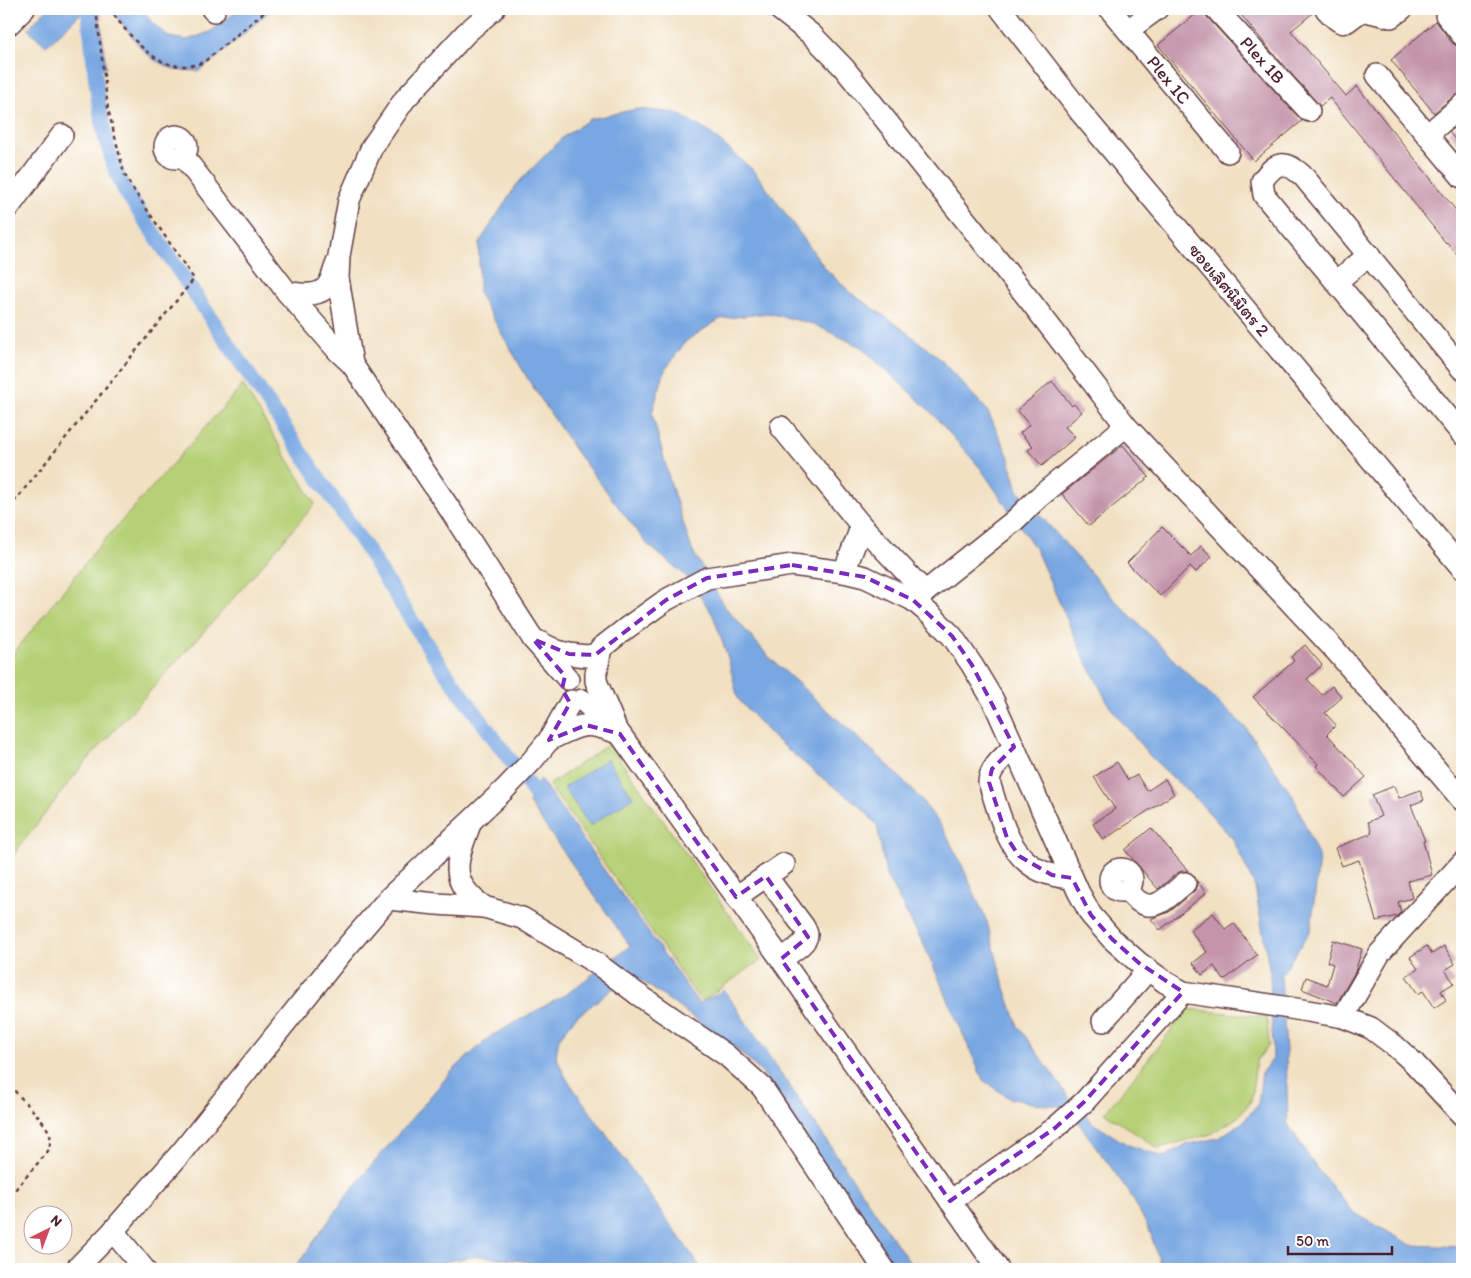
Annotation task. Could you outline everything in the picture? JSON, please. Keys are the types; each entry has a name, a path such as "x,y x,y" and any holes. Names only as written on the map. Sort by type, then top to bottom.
{"street":[{"path":"9,24 24,9"},
{"path":"779,9 812,35 844,68 1031,302 1126,426 1329,644 1462,800"},
{"name":"ซอยเลิศนิมิตร 2","path":"1001,9 1082,114 1462,568"},
{"name":"Plex 1C","path":"1110,9 1228,152"},
{"path":"1128,30 1157,9"},
{"name":"Plex 1B","path":"1216,9 1309,111"},
{"path":"1326,9 1340,23 1346,22 1364,10 1391,17 1402,9"},
{"path":"352,364 338,278 339,256 348,200 372,147 405,99 488,11"},
{"path":"1446,15 1462,35"},
{"path":"1377,75 1462,177"},
{"path":"1427,135 1462,105"},
{"path":"9,207 62,135"},
{"path":"183,156 287,292 339,352 352,364 539,645 560,696 559,716 551,736"},
{"path":"1459,423 1336,282 1264,195 1262,181 1269,170 1280,165 1292,167 1304,177 1462,369"},
{"path":"1336,282 1368,255"},
{"path":"287,292 305,295 320,292 328,285 339,256"},
{"path":"919,596 1014,521 1039,497 1126,426"},
{"path":"781,427 919,596 932,616 952,636 972,665 994,700 1075,884 1091,915 1112,939 1148,970 1183,992 1343,1017 1371,1028 1414,1063 1462,1115"},
{"path":"844,572 856,541 860,524"},
{"path":"573,678 598,652 628,627 666,600 700,581 714,577 792,565 844,572 865,577 919,596"},
{"path":"539,645 569,654 586,656 598,652"},
{"path":"76,1269 113,1231 180,1154 339,956 388,899 504,790 531,762 576,701 587,695 587,684 584,679 573,678 539,645"},
{"path":"598,652 596,681 618,732 781,959 998,1269"},
{"path":"576,701 618,732"},
{"path":"551,736 586,725 598,725 618,732"},
{"path":"1014,746 992,769 988,782 1007,838 1019,856 1036,869 1075,884 1118,886 1146,906 1156,905 1185,883"},
{"path":"472,819 457,859 458,877 467,893 484,907"},
{"path":"1343,1017 1380,953 1462,863"},
{"path":"736,897 784,864"},
{"path":"766,876 804,927 807,934 806,940 801,945 781,959"},
{"path":"388,899 484,907 522,918 599,965 726,1055 762,1087 884,1269"},
{"path":"1103,1021 1148,970"},
{"path":"950,1201 1055,1128 1084,1102 1183,992"},
{"path":"113,1231 144,1269"}],"path":[{"path":"9,508 194,279 124,173 108,109 96,9"},
{"path":"109,9 138,44 165,63 180,67 194,66 204,62 268,9"},
{"path":"9,1085 44,1124 50,1134 50,1145 48,1151 9,1197"}],"highlighted area":[{"path":"792,565 865,577 913,600 952,636 972,665 1014,747 992,769 989,782 1007,838 1019,856 1052,875 1072,878 1091,915 1112,939 1139,963 1183,992 1084,1102 1055,1128 950,1201 781,959 808,937 766,876 736,897 620,734 586,725 549,740 570,703 562,689 565,676 533,639 569,654 595,655 666,600 707,578"}],"green space":[{"path":"243,385 315,504 218,616 82,766 9,860 9,659 94,552"},
{"path":"609,744 761,960 701,1002 549,785"},
{"path":"1188,1009 1267,1017 1269,1045 1256,1061 1251,1101 1238,1117 1211,1134 1158,1148 1105,1113"}],"water":[{"path":"47,9 99,9 106,68 92,70 86,10 46,46 28,29"},
{"path":"111,9 142,9 152,23 169,37 187,40 210,32 240,9 272,9 199,71 175,70 154,60 141,48"},
{"path":"637,109 676,113 709,132 754,171 826,269 851,293 896,324 938,357 987,410 1008,455 1018,490 1111,596 1179,665 1246,728 1293,796 1319,858 1311,930 1281,975 1288,1124 1314,1165 1353,1212 1411,1245 1462,1247 1462,1269 1162,1269 1149,1229 1129,1192 1067,1107 1037,1104 1009,1098 983,1080 924,945 886,875 877,825 859,805 774,738 738,699 728,658 713,615 687,577 646,543 577,453 529,381 479,294 479,243 517,184 563,137 590,119","holes":["768,313 813,324 861,347 930,411 981,469 1035,548 1083,655 1110,707 1150,756 1200,803 1233,839 1255,887 1270,973 1273,1059 1262,1072 1258,1104 1243,1122 1218,1138 1185,1145 1164,1157 1128,1145 1094,1124 1070,1099 1018,1026 1003,982 987,922 961,863 942,827 919,797 890,767 770,658 725,607 692,550 670,482 652,413 665,370 686,341 720,319"]},
{"path":"607,759 633,797 590,826 564,788"},
{"path":"540,779 699,1004 724,990 914,1269 893,1269 764,1075 736,1048 632,974 575,1018 559,1038 556,1057 566,1078 702,1269 543,1269 524,1261 479,1256 448,1261 433,1269 294,1269 354,1186 452,1071 491,1036 568,993 630,946 529,803"}],"building":[{"path":"1204,9 1207,17 1302,121 1254,161 1158,45"},
{"path":"1236,9 1314,9 1314,12 1291,31 1346,96 1357,86 1462,218 1462,261 1330,98 1320,106"},
{"path":"1436,21 1452,43 1462,47 1462,93 1454,96 1434,113 1391,60"},
{"path":"1462,121 1462,148 1449,132"},
{"path":"1052,381 1072,406 1074,404 1082,412 1065,427 1075,437 1042,466 1028,450 1033,446 1020,433 1029,425 1017,410"},
{"path":"1123,445 1149,477 1089,526 1062,494"},
{"path":"1162,527 1191,556 1201,546 1212,557 1196,572 1190,566 1160,596 1127,563"},
{"path":"1305,645 1322,665 1307,679 1322,695 1332,686 1342,697 1325,713 1336,725 1327,734 1366,777 1344,797 1316,766 1318,764 1253,697 1294,661 1291,657"},
{"path":"1117,762 1128,780 1137,775 1147,791 1165,779 1174,794 1103,840 1093,824 1115,809 1094,777"},
{"path":"1394,786 1399,798 1420,790 1424,800 1411,805 1425,841 1423,841 1432,875 1408,881 1412,898 1398,902 1401,912 1397,916 1376,921 1359,860 1342,866 1335,848 1372,833 1368,822 1381,816 1372,795"},
{"path":"1151,828 1188,871 1177,873 1158,889 1125,850"},
{"path":"1197,881 1206,893 1160,930 1151,919 1169,912 1178,905 1197,888"},
{"path":"1213,913 1225,929 1234,923 1257,955 1224,980 1214,966 1202,975 1193,963 1207,952 1190,930"},
{"path":"1333,940 1362,949 1355,972 1337,1003 1302,989 1306,977 1327,985 1333,964 1327,962"},
{"path":"1427,946 1432,954 1444,946 1455,964 1445,970 1454,983 1441,991 1446,1000 1434,1008 1423,991 1418,994 1406,976 1418,969 1410,957"}],"waterway":[{"path":"88,9 103,125 115,170 125,191 364,545 438,662 538,798"}]}
